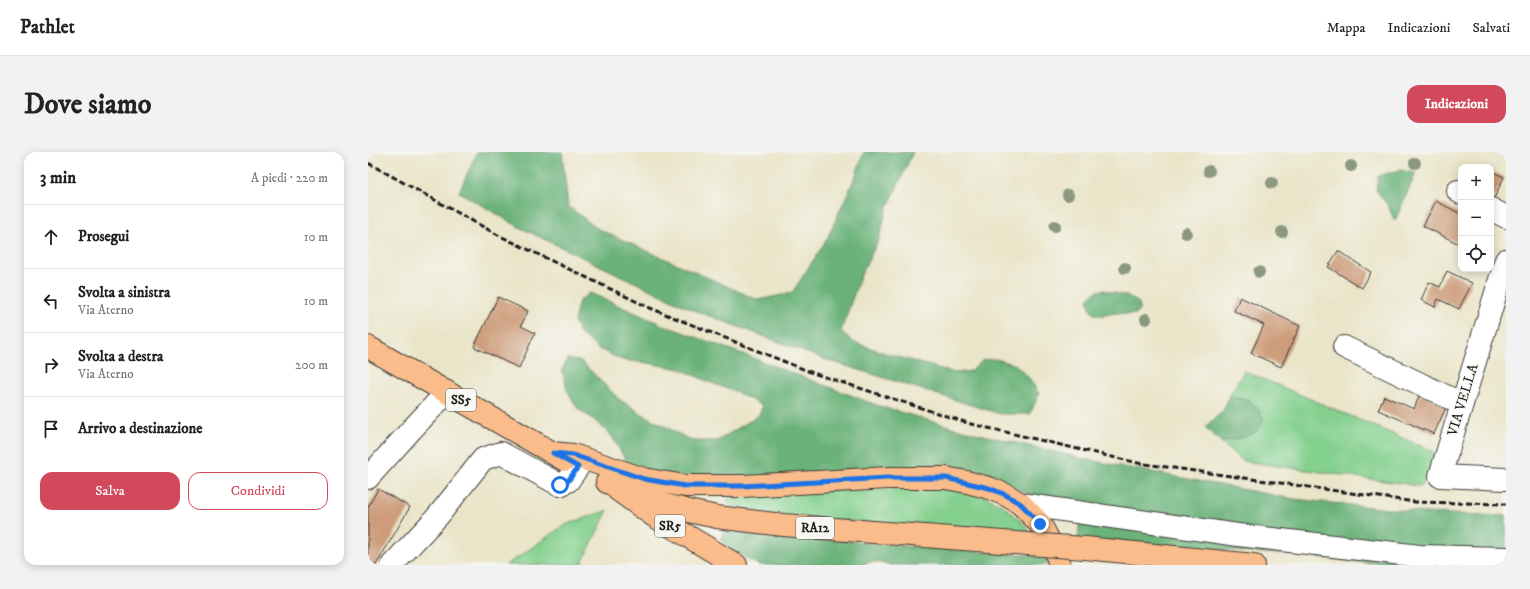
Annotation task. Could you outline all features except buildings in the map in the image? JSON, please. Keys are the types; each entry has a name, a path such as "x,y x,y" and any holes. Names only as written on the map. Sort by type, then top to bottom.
{"main road":[{"name":"SS5","path":"368,347 553,453 607,482"},
{"path":"553,453 573,455 644,479 685,486 743,486 888,478 946,478 989,488 1006,495 1021,504 1044,531 1056,553 1060,565"},
{"name":"RA12","path":"607,482 665,505 717,517 790,526 1085,548 1254,565"},
{"name":"SR5","path":"607,482 654,516 736,565"}],"street":[{"path":"1494,211 1506,217"},
{"name":"VIA VELLA","path":"1506,260 1440,476 1506,479"},
{"path":"1344,347 1462,404"},
{"path":"368,478 447,392"},
{"path":"392,565 438,516 483,459 501,454 560,485 568,481 578,467"},
{"path":"1021,504 1238,535 1412,555 1506,558"}],"green space":[{"path":"477,152 562,152 568,206 598,229 758,300 792,293 827,239 855,177 864,152 913,152 886,211 879,239 860,277 841,331 853,342 885,353 955,373 971,371 983,360 996,359 1016,365 1030,379 1039,394 1030,414 1000,414 827,360 691,309 519,227 459,192"},
{"path":"1399,170 1416,173 1395,221 1387,204 1376,190 1378,176"},
{"path":"1103,290 1130,297 1139,303 1140,309 1136,314 1094,314 1090,308 1088,300 1094,293"},
{"path":"590,293 663,325 879,406 959,429 1083,459 1294,499 1427,513 1506,516 1506,565 1389,565 1309,556 1176,547 1078,538 1080,509 1042,500 1012,486 706,481 631,469 611,435 593,419 578,409 567,390 562,370 568,359 582,362 620,400 692,441 717,441 758,416 763,406 736,392 680,369 622,360 597,348 580,333 574,321 579,301"},
{"path":"1244,371 1433,451 1429,478 1420,486 1243,461 1221,442 1241,438 1250,400 1229,397"},
{"path":"1229,397 1251,402 1258,408 1263,420 1256,432 1241,438 1221,442 1205,427 1223,411"},
{"path":"911,488 972,490 1002,505 1021,521 1031,533 1021,530 875,523 802,517 730,508 727,500 733,494"},
{"path":"608,510 581,565 506,565 565,525"},
{"path":"724,531 965,551 1052,556 1052,565 890,565 869,562 862,565 759,565 729,549 723,542 722,536"}],"railway":[{"path":"368,163 498,235 650,308 813,373 971,424 1138,463 1415,502 1506,504"}],"route":[{"path":"560,485 568,481 578,467 553,453 573,455 644,479 685,486 743,486 888,478 946,478 989,488 1006,495 1021,504 1040,524"}]}
